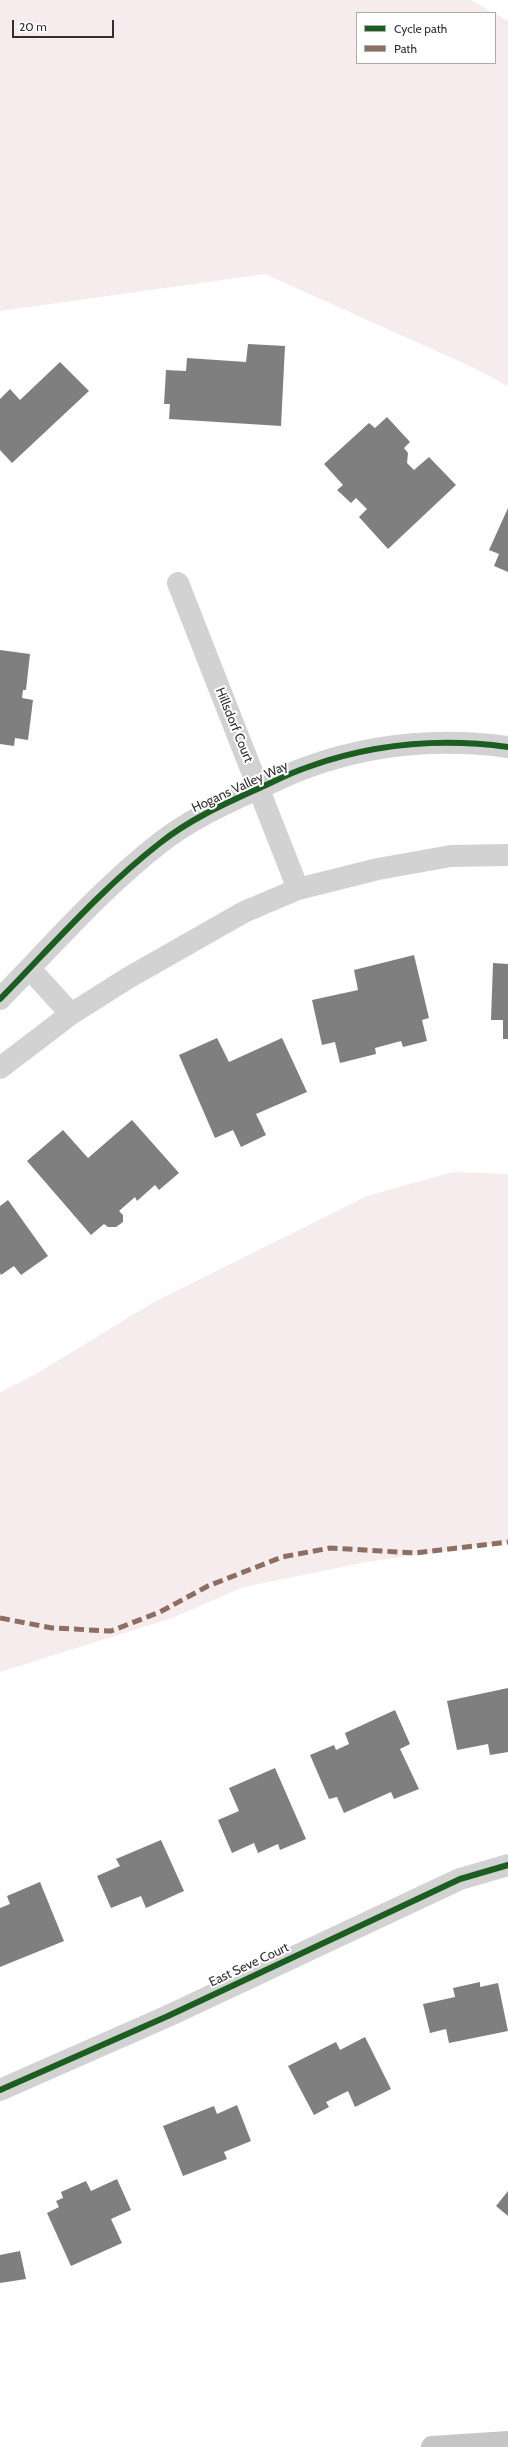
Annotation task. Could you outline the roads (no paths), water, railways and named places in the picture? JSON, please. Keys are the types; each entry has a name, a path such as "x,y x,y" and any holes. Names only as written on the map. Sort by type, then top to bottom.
{"main road":[{"path":"432,2447 508,2442"}],"street":[{"name":"Hillsdorf Court","path":"178,583 298,889"},
{"name":"Hogans Valley Way","path":"0,999 123,873 161,842 207,811 308,767 359,752 431,743 483,744 508,747"},
{"path":"0,1068 71,1014 187,943 244,912 298,889 378,869 450,856 508,855"},
{"path":"30,968 71,1014"},
{"name":"East Seve Court","path":"0,2090 168,2016 460,1879 508,1864"}]}
